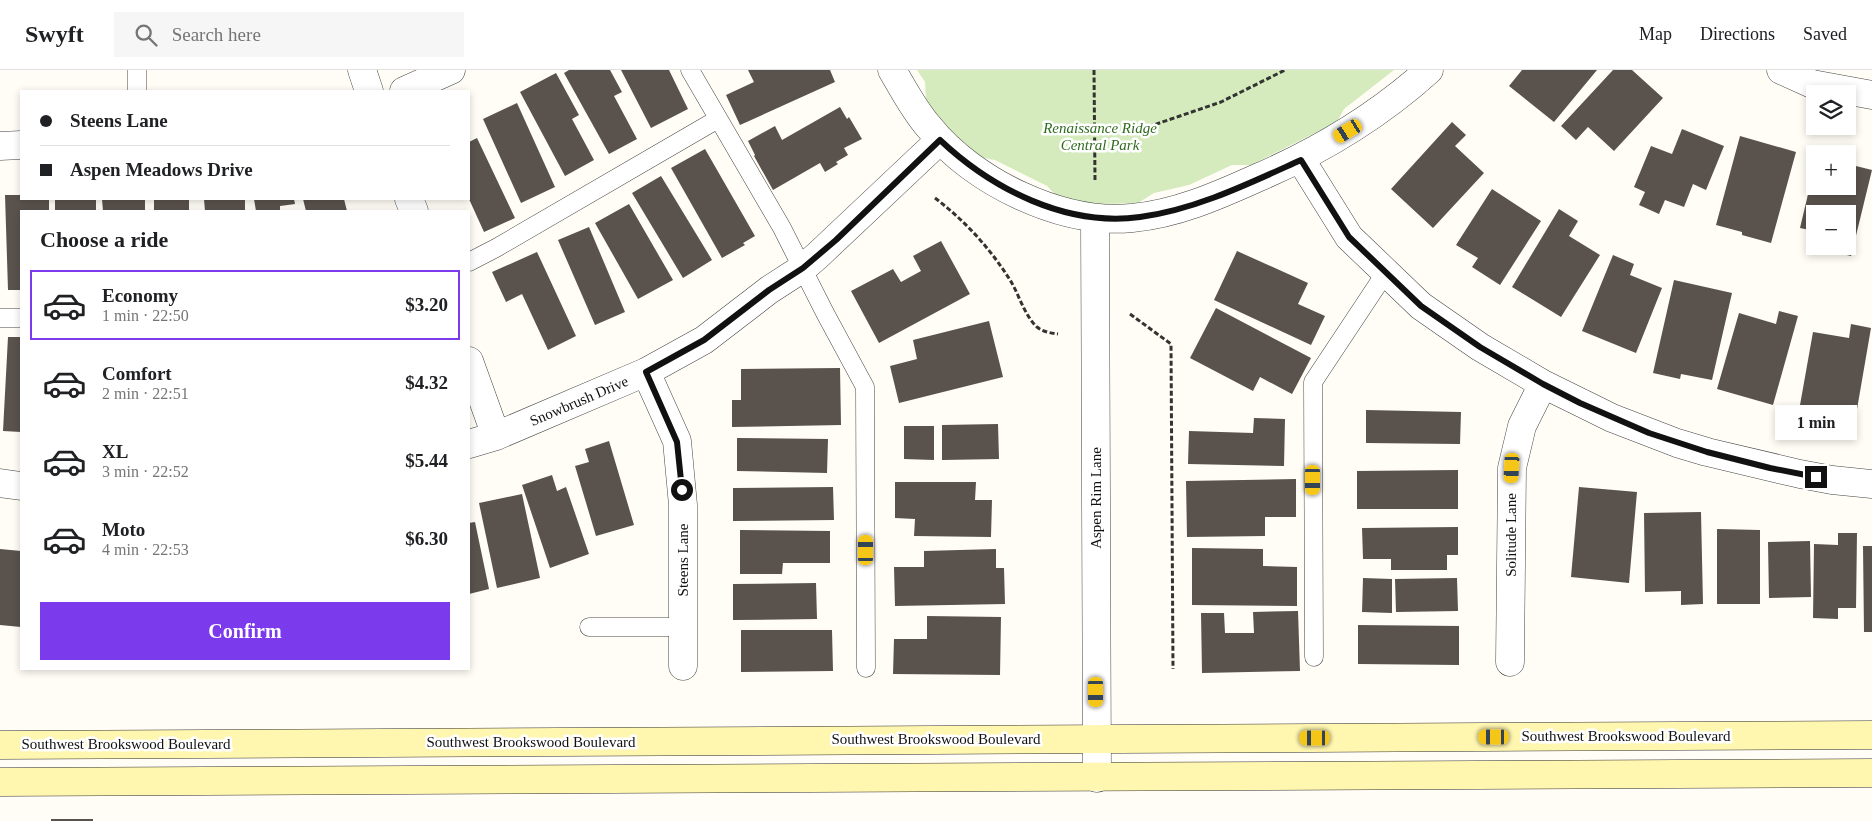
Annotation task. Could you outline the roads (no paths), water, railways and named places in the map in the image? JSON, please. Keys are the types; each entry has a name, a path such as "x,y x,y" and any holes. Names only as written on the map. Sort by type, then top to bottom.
{"main road":[{"name":"Southwest Brookswood Boulevard","path":"0,745 1872,735"},
{"path":"0,782 1872,773"}],"street":[{"path":"362,70 369,90"},
{"path":"406,90 451,70"},
{"path":"892,70 928,127 940,140 973,168 1018,194 1048,206 1095,218 1129,218 1168,211 1216,196 1301,160 1379,112 1429,70"},
{"path":"1781,70 1812,84 1872,95"},
{"name":"Snowbrush Drive","path":"470,444 496,436 646,372 704,340 769,290 803,268 836,240 940,140"},
{"path":"0,146 20,145"},
{"path":"1301,160 1349,237 1421,306 1480,347 1543,384 1612,418 1668,440 1707,452 1790,472 1832,480 1872,484"},
{"name":"Aspen Rim Lane","path":"1095,218 1097,778"},
{"path":"470,364 496,436"},
{"name":"Steens Lane","path":"646,372 677,442 683,506 683,666"},
{"name":"Solitude Lane","path":"1510,662 1512,468 1522,426 1543,384"},
{"path":"0,483 20,486"}],"lane":[{"path":"137,70 137,90"},
{"path":"690,70 782,228 825,314 865,387 866,668"},
{"path":"470,261 718,120"},
{"path":"1314,657 1313,382 1386,272"},
{"path":"0,318 20,318"},
{"path":"589,627 683,627"}],"park label":[{"name":"Renaissance Ridge Central Park","path":"1100,136"}]}
